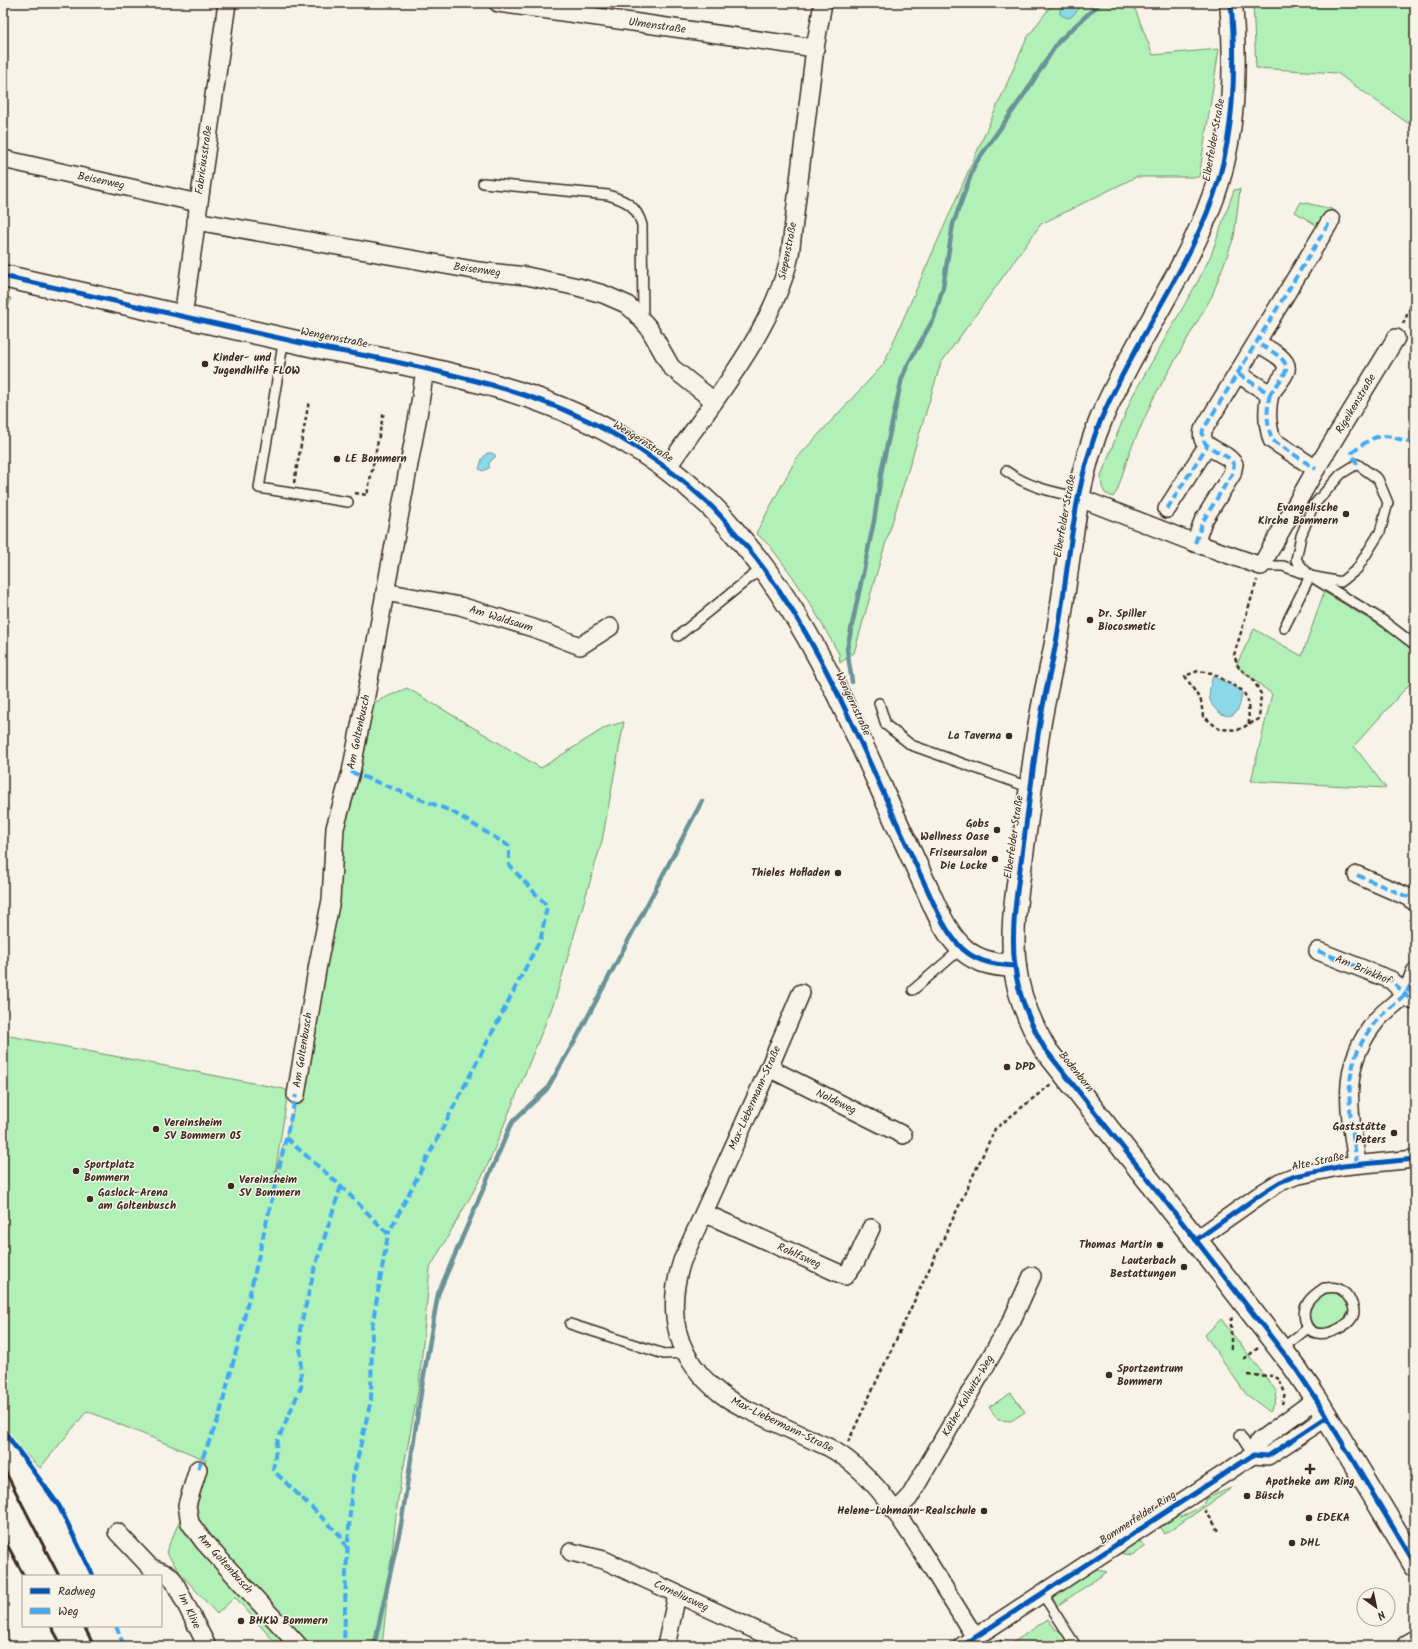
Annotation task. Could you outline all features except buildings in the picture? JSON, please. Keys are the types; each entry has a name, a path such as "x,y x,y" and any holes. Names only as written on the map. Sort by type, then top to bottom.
{"main road":[{"name":"Elberfelder Straße","path":"1015,966 1014,928 1018,884 1040,723 1058,630 1077,497 1089,452 1102,416 1131,357 1184,263 1207,214 1217,186 1230,120 1233,82 1234,46 1231,3"},
{"name":"Wengernstraße","path":"3,276 501,387 567,412 608,431 667,468 710,505 727,523 780,590 838,693 947,930 971,956 983,962 1015,966"},
{"name":"Bodenborn","path":"1015,966 1022,999 1028,1016 1045,1049 1196,1240 1296,1370 1316,1399 1415,1564"}],"street":[{"name":"Fabriciusstraße","path":"183,317 227,3"},
{"name":"Ulmenstraße","path":"498,3 815,48"},
{"name":"Siepenstraße","path":"667,468 714,401 763,325 778,295 787,270 815,48 823,3"},
{"name":"Beisenweg","path":"3,159 198,202"},
{"path":"1195,543 1203,521 1232,474 1234,464 1228,457 1206,446 1202,436 1203,430 1331,220"},
{"name":"Beisenweg","path":"196,221 479,271 521,275 578,287 616,299 626,304 643,319 672,367 714,401"},
{"name":"Rigeikenstraße","path":"1261,566 1316,469 1396,338"},
{"path":"1257,343 1283,359 1286,363 1286,370 1270,394 1267,413 1272,440 1316,469"},
{"name":"Am Goltenbusch","path":"296,1095 318,964 331,900 335,828 355,750 418,416 425,369"},
{"path":"1238,374 1270,394"},
{"path":"1167,509 1206,446"},
{"path":"1077,497 1195,543 1261,566"},
{"name":"Am Waldsaum","path":"385,592 460,606 533,628 580,646 610,627"},
{"path":"1357,876 1408,897 1415,902"},
{"name":"Am Brinkhof","path":"1318,951 1391,980 1410,998"},
{"name":"Am Brinkhof","path":"1410,998 1415,972"},
{"name":"Max-Liebermann-Straße","path":"801,993 769,1068 682,1260 677,1277 675,1294 675,1323 686,1353 696,1369 721,1394 738,1405 842,1455 854,1464 896,1510 968,1642"},
{"name":"Am Brinkhof","path":"1358,1164 1348,1098 1354,1062 1360,1045 1384,1012 1410,998"},
{"name":"Noldeweg","path":"769,1068 903,1135"},
{"name":"Alte Straße","path":"1196,1240 1224,1219 1280,1182 1295,1176 1358,1164 1415,1159"},
{"name":"Rohlfsweg","path":"704,1213 845,1276 856,1261 871,1228"},
{"name":"Käthe-Kollwitz-Weg","path":"896,1510 909,1498 1012,1320 1032,1276"},
{"name":"Bommerfelder Ring","path":"968,1642 1253,1455 1259,1441 1316,1399"},
{"name":"Bommerfelder Ring","path":"1253,1455 1268,1456 1327,1417"},
{"name":"Am Goltenbusch","path":"198,1469 187,1505 190,1523 204,1542 299,1646"},
{"name":"Im Klive","path":"117,1532 150,1567 169,1575 174,1581 207,1646"},
{"name":"Corneliusweg","path":"571,1552 604,1560 790,1646"},
{"path":"666,1646 677,1595"}],"lane":[{"path":"483,183 608,195 623,200 634,207 642,224 643,319"},
{"path":"284,338 259,488 348,502"},
{"path":"1261,566 1283,566 1310,576 1341,582 1357,569 1380,532 1388,503 1378,478 1357,464 1341,474 1313,506 1301,536 1296,560 1310,576 1381,619 1415,645"},
{"path":"1006,471 1014,478 1051,492 1077,497"},
{"path":"678,636 764,568"},
{"path":"1284,628 1310,576"},
{"path":"879,703 886,725 911,745 1031,788"},
{"path":"913,990 962,948"},
{"path":"1324,1288 1336,1288 1346,1294 1352,1304 1354,1313 1350,1321 1335,1331 1325,1334 1316,1333 1308,1328 1304,1317 1307,1303 1315,1294 1324,1288"},
{"path":"570,1324 664,1354 686,1353"},
{"path":"1280,1350 1308,1328"},
{"path":"1240,1434 1253,1455"},
{"path":"1042,1593 1076,1646"},
{"path":"1402,1646 1404,1642 1415,1635"}],"path":[{"path":"1396,338 1415,297"},
{"path":"292,493 309,401"},
{"path":"348,502 350,492 367,495 384,412"},
{"path":"1249,724 1248,701 1243,691 1212,673 1198,671 1185,676 1201,701 1203,716 1219,729 1238,730 1259,719 1261,694 1253,679 1238,668 1234,655 1261,566"},
{"path":"842,1455 995,1129 1064,1074"},
{"path":"1231,1349 1231,1319 1247,1307"},
{"path":"1248,1375 1273,1376 1280,1380 1296,1370"},
{"path":"1205,1510 1219,1530"}],"green space":[{"path":"1053,3 1126,3 1135,9 1153,55 1219,49 1199,177 1136,177 1041,224 941,363 879,565 854,653 840,663 839,654 793,577 770,546 756,533 796,459 883,365 1027,38"},
{"path":"1253,3 1415,3 1415,121 1412,126 1337,73 1256,68"},
{"path":"1240,189 1234,237 1212,296 1154,397 1130,451 1117,491 1113,497 1105,493 1102,487 1101,476 1133,395 1198,281 1211,255 1234,190"},
{"path":"1301,202 1332,209 1321,228 1295,212"},
{"path":"3,296 11,298 3,323"},
{"path":"1324,592 1392,633 1415,649 1415,678 1354,746 1386,788 1251,781 1272,694 1236,666 1254,629 1302,656"},
{"path":"407,688 541,768 606,727 624,722 602,841 555,1000 486,1169 430,1268 419,1386 398,1498 382,1646 278,1646 235,1597 217,1614 181,1574 166,1552 206,1460 87,1411 40,1468 17,1446 3,1423 3,1024 10,1036 284,1089 288,1092 275,1174 311,1050 340,839 366,706"},
{"path":"1335,1292 1345,1299 1349,1310 1343,1322 1324,1330 1314,1325 1311,1321 1310,1309 1317,1298 1325,1294"},
{"path":"1221,1319 1277,1392 1275,1403 1270,1412 1246,1394 1205,1335"},
{"path":"1011,1393 1025,1412 1011,1421 998,1420 989,1407"},
{"path":"1231,1488 1165,1534 1161,1528 1163,1522 1175,1514 1181,1517 1203,1506 1205,1499"},
{"path":"1134,1540 1141,1542 1145,1547 1132,1555 1118,1553"},
{"path":"1092,1569 1107,1572 1057,1606 1053,1599 1054,1594"},
{"path":"3,1603 10,1646 3,1646"},
{"path":"1048,1619 1056,1630 1064,1632 1073,1646 1008,1646"}],"water":[{"path":"1066,3 1080,3 1079,8 1069,18 1060,14 1060,10"},
{"path":"487,453 492,453 496,456 489,463 489,468 483,471 479,469 482,459"},
{"path":"1213,676 1242,691 1239,707 1232,715 1229,716 1221,714 1214,708 1210,700 1209,694"}],"waterway":[{"path":"852,682 847,649 874,521 882,468 902,378 907,366 934,318 943,287 953,224 975,164 1026,92 1058,42 1100,3"},
{"path":"374,1646 401,1525 422,1386 438,1294 512,1122 547,1089 577,1037 702,801"}],"railway":[{"path":"3,1467 58,1575"},
{"path":"3,1537 23,1575"},
{"path":"52,1627 62,1646"},
{"path":"84,1627 94,1646"}],"marked path":[{"path":"1195,543 1203,521 1232,474 1234,464 1228,457 1206,444 1202,436 1203,430 1331,220"},
{"path":"1238,374 1270,394 1284,375 1286,370 1284,361 1276,354 1257,343"},
{"path":"1270,394 1268,417 1272,440 1316,469"},
{"path":"1357,464 1352,453 1375,437 1388,436 1415,444"},
{"path":"1167,509 1207,446"},
{"path":"351,772 451,811 509,846 509,865 547,906 541,938 388,1234"},
{"path":"1357,875 1408,897 1415,902"},
{"path":"1318,951 1391,980 1411,1000 1415,1001"},
{"path":"1357,1164 1350,1107 1351,1073 1356,1056 1364,1038 1376,1021 1407,992 1415,972"},
{"path":"198,1469 219,1417 240,1336 296,1095"},
{"path":"286,1138 341,1186 388,1234 372,1327 371,1400 352,1482 346,1573 344,1646"},
{"path":"341,1186 315,1267 300,1329 301,1387 277,1442 273,1470 340,1535 347,1548"},
{"path":"116,1627 124,1646"}],"cycle path":[{"path":"1231,3 1234,56 1231,110 1228,137 1216,188 1207,213 1183,265 1127,366 1102,417 1092,443 1078,496 1058,631 1035,753 1015,907 1013,937 1015,967 1022,999 1034,1029 1045,1049 1296,1369 1316,1399 1415,1564"},
{"path":"3,276 328,349 412,365 494,386 531,397 586,420 613,434 663,466 687,484 722,517 767,573 790,607 830,678 937,911 952,937 963,949 976,958 998,965 1015,966"},
{"path":"1196,1240 1264,1192 1280,1182 1295,1176 1343,1166 1415,1159"},
{"path":"962,1646 1253,1455 1268,1456 1327,1417"},
{"path":"3,1430 59,1506 93,1575"}],"place":[{"name":"Kinder- und Jugendhilfe FLOW","path":"205,364"},
{"name":"LE Bommern","path":"337,459"},
{"name":"Evangelische Kirche Bommern","path":"1346,514"},
{"name":"Dr. Spiller Biocosmetic","path":"1090,620"},
{"name":"La Taverna","path":"1009,736"},
{"name":"Gobs Wellness Oase","path":"997,830"},
{"name":"Friseursalon Die Locke","path":"995,859"},
{"name":"Thieles Hofladen","path":"838,873"},
{"name":"DPD","path":"1007,1067"},
{"name":"Vereinsheim SV Bommern 05","path":"156,1129"},
{"name":"Gaststätte Peters","path":"1394,1133"},
{"name":"Sportplatz Bommern","path":"76,1171"},
{"name":"Vereinsheim SV Bommern","path":"231,1186"},
{"name":"Gaslock-Arena am Goltenbusch","path":"90,1199"},
{"name":"Thomas Martin","path":"1160,1245"},
{"name":"Lauterbach Bestattungen","path":"1184,1267"},
{"name":"Sportzentrum Bommern","path":"1109,1375"},
{"name":"Apotheke am Ring","path":"1310,1469"},
{"name":"Büsch","path":"1247,1496"},
{"name":"Helene-Lohmann-Realschule","path":"984,1511"},
{"name":"EDEKA","path":"1309,1518"},
{"name":"DHL","path":"1292,1543"},
{"name":"BHKW Bommern","path":"241,1621"}]}
